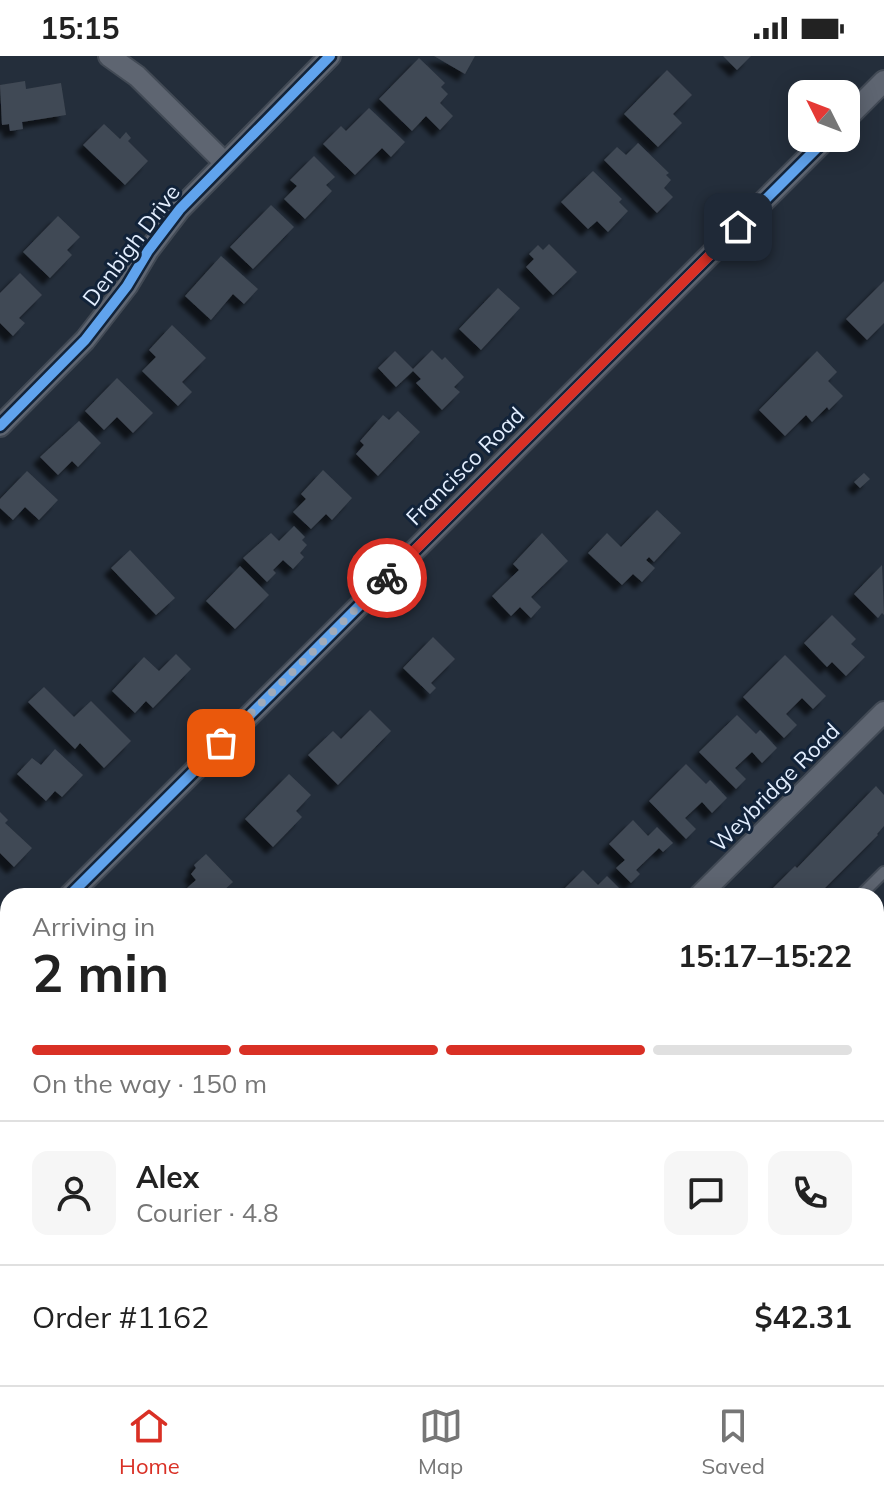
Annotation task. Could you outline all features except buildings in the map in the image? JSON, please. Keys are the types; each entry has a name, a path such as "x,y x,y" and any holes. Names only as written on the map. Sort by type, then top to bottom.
{"street":[{"path":"109,56 137,76 224,162"},
{"name":"Denbigh Drive","path":"0,426 85,340 180,209 330,56"},
{"path":"860,105 884,81"},
{"name":"Francisco Road","path":"77,888 813,152"},
{"name":"Weybridge Road","path":"707,888 884,712"}],"lane":[{"path":"868,888 884,872"}],"cycle path":[{"path":"0,426 85,340 180,209 330,56"},
{"path":"77,888 813,152"}],"way so far":[{"path":"221,743 387,578"}],"route":[{"path":"387,578 738,227"}]}
